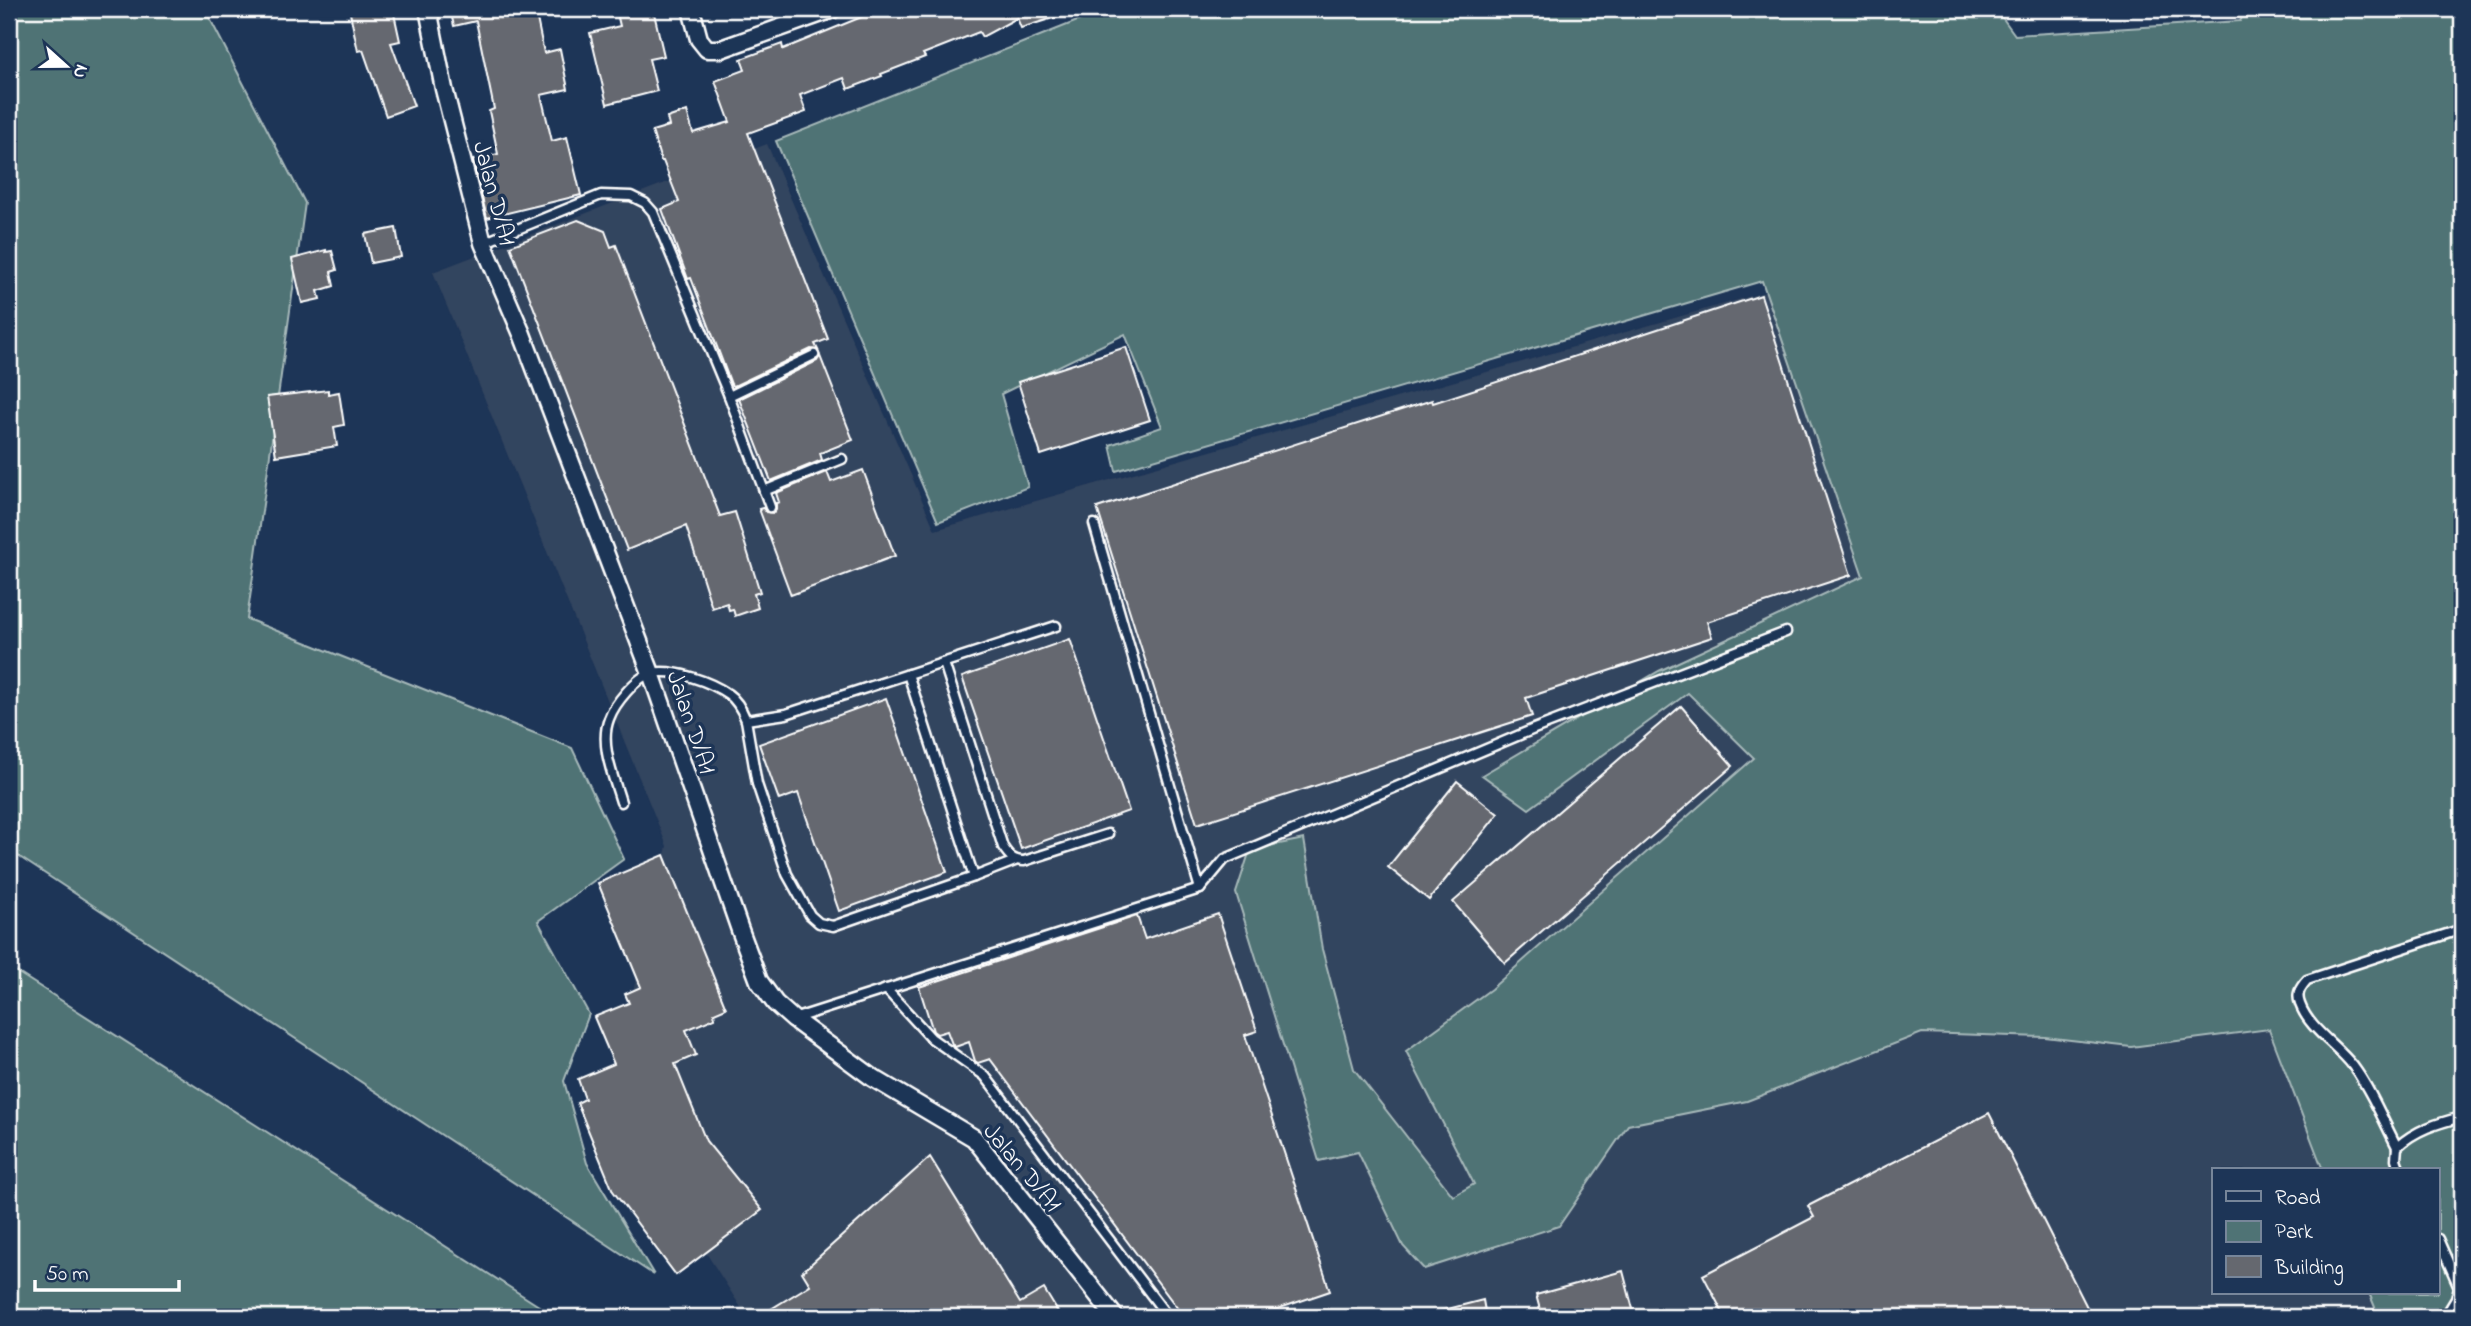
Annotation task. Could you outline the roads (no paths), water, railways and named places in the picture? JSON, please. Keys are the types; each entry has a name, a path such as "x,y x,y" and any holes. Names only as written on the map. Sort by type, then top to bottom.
{"street":[{"name":"Jalan D/A1","path":"428,9 444,89 482,243 522,334 651,673 760,981 775,1003 793,1019 873,1078 974,1138 1115,1317"},
{"path":"691,9 699,39 707,49 721,49 833,9"}],"lane":[{"path":"482,243 601,195 631,196 645,203 653,212 729,396 770,507"},
{"path":"729,396 814,355"},
{"path":"764,491 842,459"},
{"path":"1094,524 1200,890"},
{"path":"746,720 786,714 1056,626"},
{"path":"793,1019 1200,890 1225,859 1534,729 1786,632"},
{"path":"944,663 1003,847 1015,861"},
{"path":"621,802 607,749 608,720 632,685 651,673 681,674 729,694 740,706 746,720 757,784 787,874 810,915 819,923 833,926 1015,861 1024,861 1108,834"},
{"path":"908,674 974,877"},
{"path":"2399,1168 2396,1147 2361,1077 2306,1016 2298,1002 2299,989 2307,980 2462,929"},
{"path":"887,989 931,1038 985,1076 1168,1317"},
{"path":"2396,1147 2409,1136 2438,1123 2462,1117"},
{"path":"2440,1243 2459,1287 2456,1299 2445,1317"}]}
